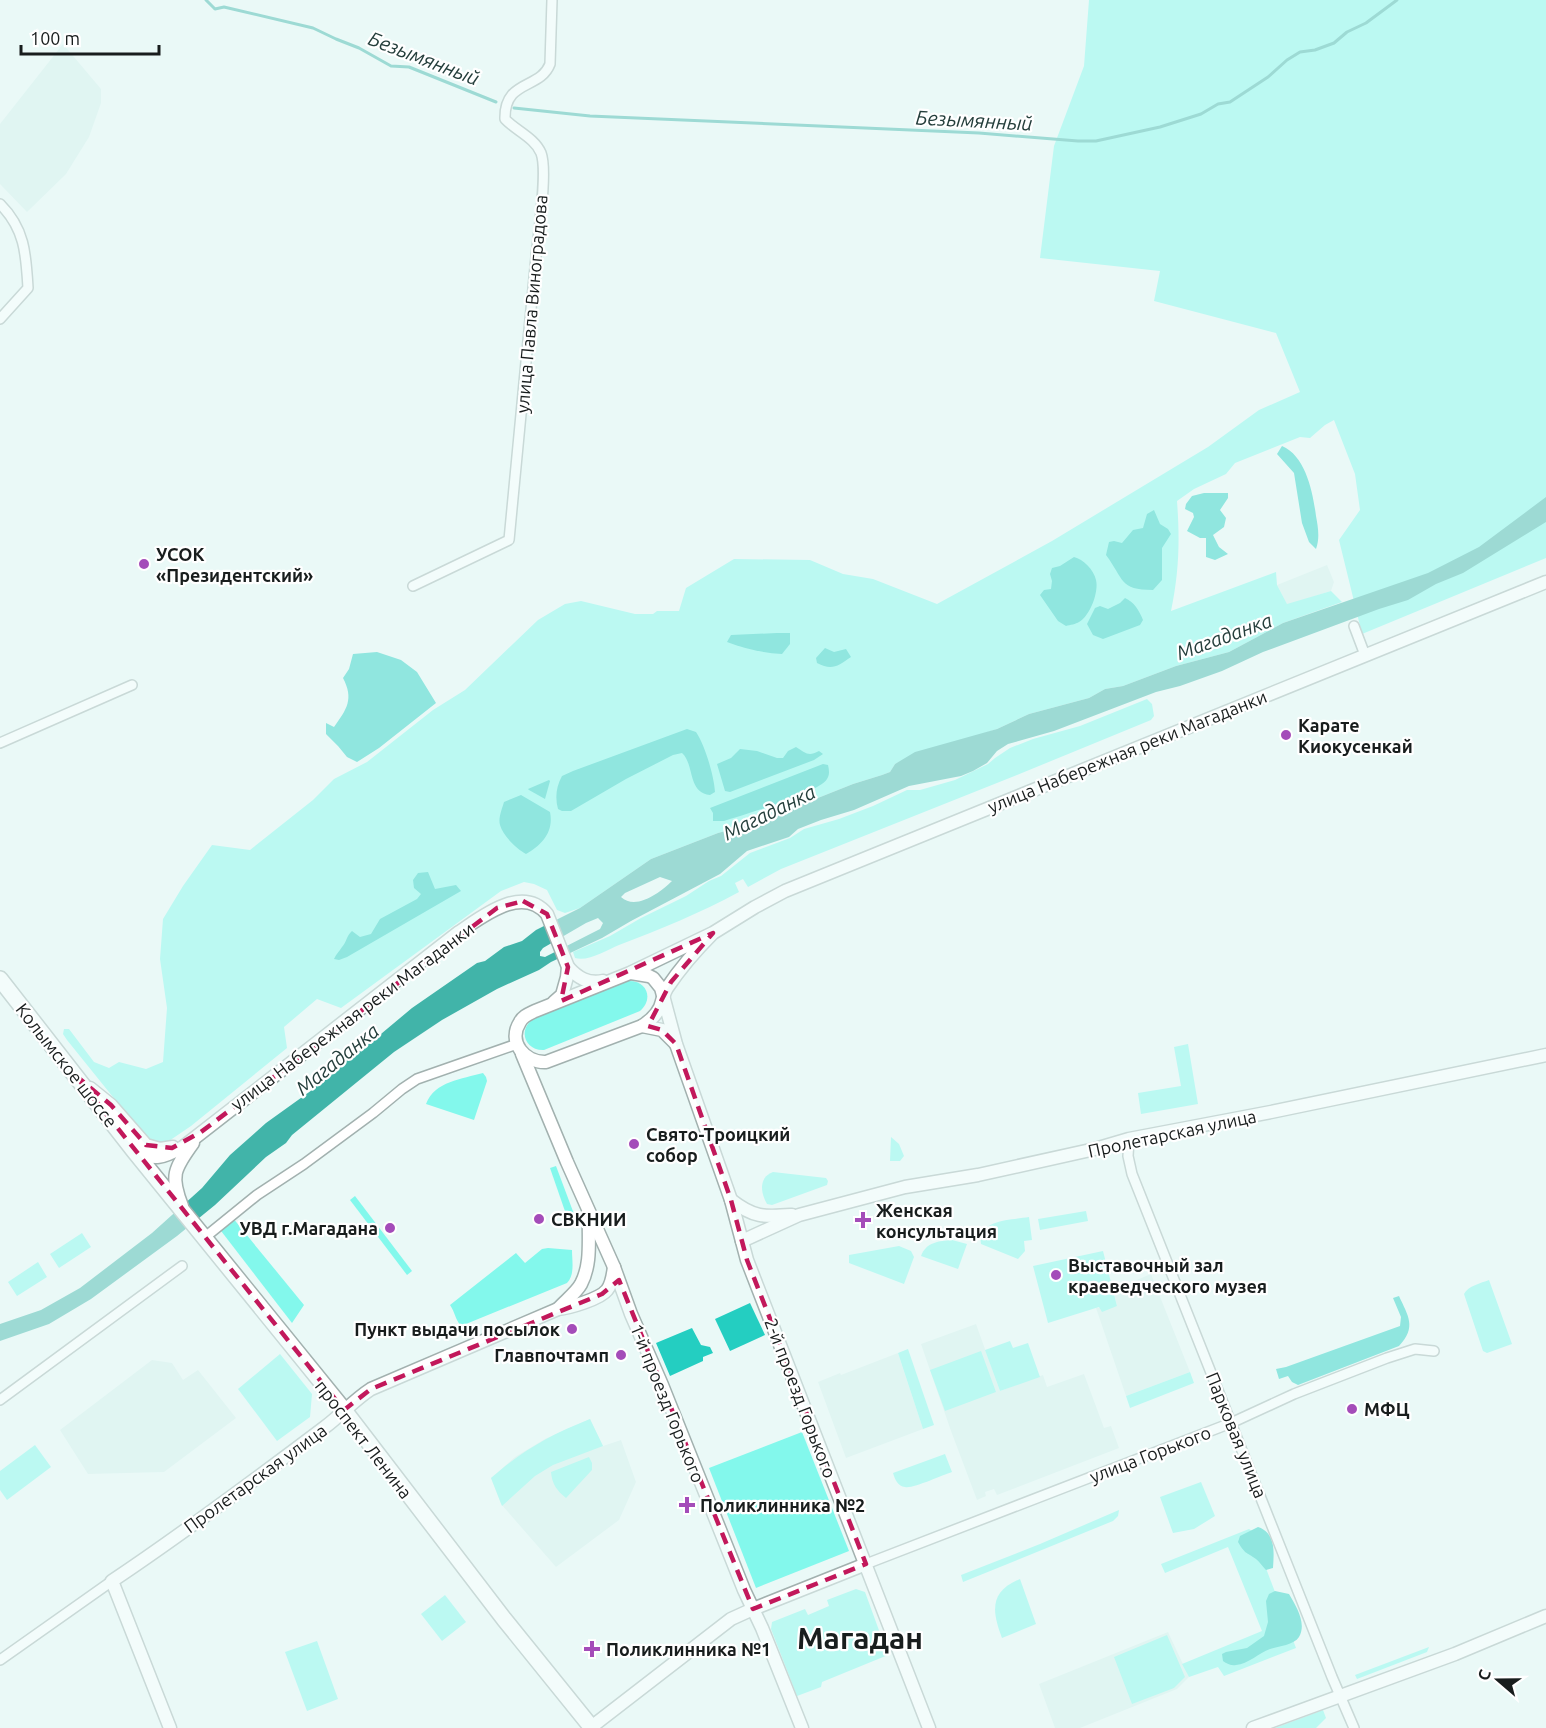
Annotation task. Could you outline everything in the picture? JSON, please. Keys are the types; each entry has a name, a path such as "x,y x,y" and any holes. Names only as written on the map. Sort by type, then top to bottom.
{"main road":[{"name":"Колымское шоссе","path":"0,979 134,1151"},
{"name":"проспект Ленина","path":"134,1151 172,1191 186,1215 344,1410 504,1619 591,1728"}],"street":[{"name":"улица Павла Виноградова","path":"413,586 509,540 543,164 536,144 504,119 504,111 512,94 522,86 533,82 547,70 552,0"},
{"path":"0,204 14,219 26,249 28,288 0,319"},
{"name":"улица Набережная реки Магаданки","path":"519,1047 516,1029 524,1017 630,973 713,933 755,907 810,880 1546,582"},
{"path":"1354,626 1365,655"},
{"path":"0,743 132,685"},
{"name":"улица Набережная реки Магаданки","path":"201,1132 459,932 486,914 508,904 523,901 537,905 547,914 568,967"},
{"name":"улица Набережная реки Магаданки","path":"642,1026 659,1010 663,994 689,958 713,933"},
{"path":"568,967 578,977 589,982 616,979"},
{"path":"551,1005 562,995 568,967"},
{"path":"630,973 640,973 654,978 661,988 676,1044 732,1200"},
{"path":"203,1236 417,1079 519,1047 527,1058 538,1062 555,1059 642,1026 662,1030 676,1044"},
{"name":"Пролетарская улица","path":"519,1047 589,1212 589,1250 585,1274 577,1289 558,1309"},
{"name":"Пролетарская улица","path":"742,1241 799,1215 905,1187 978,1175 1045,1161 1129,1139 1546,1055"},
{"path":"539,1092 543,1071 555,1059"},
{"path":"75,1075 111,1105 150,1147 172,1148 201,1132"},
{"path":"134,1151 150,1157 164,1156 183,1147 201,1132"},
{"path":"172,1191 182,1158 201,1132"},
{"name":"Парковая улица","path":"1129,1139 1128,1156 1132,1174 1354,1728"},
{"name":"Пролетарская улица","path":"732,1200 751,1213 766,1217 799,1215"},
{"name":"2-й проезд Горького","path":"732,1200 751,1271 929,1728"},
{"name":"1-й проезд Горького","path":"589,1212 614,1267 802,1728"},
{"path":"0,1400 182,1266"},
{"path":"602,1294 609,1286 614,1267"},
{"path":"602,1294 617,1294 626,1301"},
{"name":"Пролетарская улица","path":"0,1660 267,1470 327,1425 357,1399 381,1384 558,1309 602,1294"},
{"name":"улица Горького","path":"866,1564 1231,1423 1294,1394 1387,1358 1415,1348 1434,1351"},
{"path":"591,1728 726,1623 753,1609 866,1564"},
{"path":"112,1581 170,1728"},
{"path":"1253,1728 1455,1654 1546,1616"}],"highlighted area":[{"path":"523,901 547,914 568,967 561,1001 713,933 671,982 648,1026 662,1030 676,1044 731,1200 747,1260 866,1564 753,1609 619,1280 602,1294 371,1389 344,1410 75,1075 111,1105 146,1145 172,1148 201,1132 497,908"}],"shaded area":[{"path":"1089,0 1546,0 1546,558 1362,634 1339,540 1360,510 1355,474 1334,420 1310,438 1300,437 1235,463 1226,474 1194,489 1177,501 1178,556 1171,611 1276,572 1277,585 1287,604 1331,591 1342,602 1283,623 1229,652 1176,666 1123,686 1105,689 1089,698 1029,714 997,729 901,761 895,764 890,772 651,859 580,908 565,913 557,910 547,890 534,884 524,882 501,891 341,1008 317,999 284,1027 287,1048 191,1126 166,1143 150,1143 67,1040 63,1034 64,1029 69,1029 94,1062 109,1068 119,1062 146,1069 163,1062 167,1008 160,959 163,919 212,845 250,850 313,800 334,779 367,762 433,710 465,690 538,620 565,604 581,601 635,614 679,611 686,588 734,559 810,560 843,574 873,579 937,604 1052,541 1208,447 1259,410 1300,392 1276,333 1154,301 1160,271 1040,258 1054,146 1084,66"},
{"path":"63,44 101,89 101,103 89,137 66,174 27,212 0,184 0,124"},
{"path":"1282,446 1297,458 1307,476 1318,528 1316,549 1309,542 1302,523 1294,473 1277,454"},
{"path":"1204,493 1228,493 1228,498 1220,510 1226,518 1224,527 1213,535 1219,547 1228,554 1215,560 1206,557 1206,538 1200,538 1187,531 1194,517 1193,513 1185,509 1186,504 1192,496"},
{"path":"1546,497 1546,522 1463,573 1436,584 1408,600 1263,652 1222,671 1156,692 1054,731 1008,744 997,751 987,763 961,776 909,786 854,810 798,829 789,837 747,851 720,874 602,938 497,989 442,1020 394,1052 292,1135 286,1143 266,1157 215,1205 177,1236 91,1299 49,1324 0,1341 0,1324 41,1310 80,1288 152,1233 202,1188 230,1155 266,1123 312,1090 323,1077 369,1044 412,1008 477,963 485,961 504,947 522,941 536,930 580,908 651,859 890,772 895,764 915,752 997,729 1029,714 1089,698 1105,689 1123,686 1176,666 1229,652 1283,623 1428,573 1479,547","holes":["660,877 672,881 648,898 634,902 621,897","598,918 603,923 600,929 545,957 540,956 543,948"]},
{"path":"1154,510 1160,524 1171,534 1162,548 1162,580 1153,590 1134,588 1123,582 1106,555 1109,542 1122,543 1133,530 1143,528 1147,514"},
{"path":"1074,557 1091,569 1097,585 1095,597 1087,615 1076,623 1066,626 1058,621 1040,595 1044,590 1051,589 1052,568"},
{"path":"1327,565 1334,582 1331,591 1287,605 1277,585"},
{"path":"1125,598 1134,604 1140,613 1143,620 1140,625 1103,639 1093,635 1087,624 1095,608 1100,606 1108,609"},
{"path":"790,633 790,644 782,654 754,650 727,642 731,635"},
{"path":"825,648 834,652 846,649 851,657 835,666 827,667 817,663 816,658"},
{"path":"377,652 401,660 417,672 436,703 379,748 357,762 347,757 326,734 326,723 334,727 348,704 348,692 343,678 349,669 353,654"},
{"path":"1147,699 1152,704 1154,716 1151,720 781,869 748,887 743,879 735,883 739,892 710,907 597,955 575,958 573,952 610,936 686,896 721,876 750,853 790,838 804,829 873,806 907,790 920,790 955,780 988,764 1010,748 1080,726"},
{"path":"687,729 696,732 703,745 711,769 715,792 710,795 698,789 694,784 689,764 682,753 673,755 626,779 571,811 558,809 557,792 562,776"},
{"path":"796,747 807,754 819,751 823,754 814,760 730,792 725,791 717,764 731,758 740,749 783,758 788,751"},
{"path":"823,764 828,765 828,777 821,785 810,791 724,821 713,821 710,808"},
{"path":"549,780 545,799 528,789"},
{"path":"521,795 550,812 551,819 546,837 526,854 507,838 500,822 504,802"},
{"path":"428,872 435,889 456,885 461,891 347,957 334,959 352,931 360,937 371,934 380,919 417,899 421,894 414,888 413,880 418,873"},
{"path":"628,981 640,984 646,991 647,1001 640,1011 544,1050 532,1047 525,1038 526,1027 535,1018"},
{"path":"1188,1044 1198,1104 1141,1114 1138,1093 1181,1086 1174,1047"},
{"path":"483,1073 487,1081 474,1120 426,1104 430,1096 442,1086 458,1079"},
{"path":"891,1137 899,1144 904,1156 900,1161 890,1161"},
{"path":"556,1166 574,1214 567,1217 550,1168"},
{"path":"773,1172 826,1178 828,1181 827,1185 772,1205 767,1204 762,1185 765,1177"},
{"path":"355,1196 412,1271 407,1275 350,1200"},
{"path":"1086,1211 1088,1221 1040,1230 1038,1219"},
{"path":"232,1217 304,1305 292,1323 218,1227"},
{"path":"1029,1217 1032,1240 1024,1241 1025,1251 1018,1259 981,1244 981,1236 990,1225 1005,1220"},
{"path":"82,1233 91,1247 59,1268 50,1254"},
{"path":"952,1240 967,1244 958,1269 921,1256 930,1245"},
{"path":"899,1246 911,1251 914,1257 904,1284 849,1263 849,1255"},
{"path":"542,1249 572,1250 572,1272 567,1283 461,1326 450,1305 516,1253 525,1263"},
{"path":"1103,1251 1117,1306 1102,1312 1099,1307 1048,1323 1033,1266"},
{"path":"38,1262 47,1277 17,1296 8,1282"},
{"path":"1151,1274 1190,1372 1126,1396 1096,1308 1117,1306 1112,1286 1127,1284"},
{"path":"1489,1280 1512,1344 1487,1353 1483,1351 1464,1294 1472,1287"},
{"path":"1399,1296 1408,1316 1409,1327 1405,1339 1399,1346 1298,1385 1288,1376 1279,1379 1276,1369 1400,1326 1401,1317 1393,1298"},
{"path":"750,1303 765,1335 730,1351 715,1319"},
{"path":"976,1324 1000,1391 1043,1375 1047,1387 1084,1374 1104,1428 1111,1426 1119,1448 997,1495 994,1489 985,1492 986,1496 977,1500 921,1344"},
{"path":"692,1328 701,1345 710,1347 713,1353 703,1357 703,1361 670,1376 656,1343"},
{"path":"1010,1341 1013,1348 1028,1343 1040,1377 1000,1391 985,1350"},
{"path":"908,1349 934,1425 923,1429 898,1353"},
{"path":"981,1351 996,1392 945,1411 930,1370"},
{"path":"898,1353 923,1429 846,1458 818,1382"},
{"path":"280,1354 312,1394 310,1417 277,1441 238,1389"},
{"path":"152,1360 172,1363 183,1380 198,1370 236,1418 164,1472 88,1474 60,1430"},
{"path":"1190,1372 1194,1383 1130,1408 1126,1396"},
{"path":"590,1419 603,1446 621,1440 636,1482 619,1520 556,1567 501,1504 491,1478 515,1457 545,1439"},
{"path":"590,1419 603,1446 553,1465 535,1476 502,1506 491,1478 514,1459 538,1444"},
{"path":"802,1432 849,1551 756,1588 709,1468"},
{"path":"35,1445 51,1467 7,1500 0,1490 0,1471"},
{"path":"945,1454 952,1472 909,1487 900,1485 896,1480 893,1473"},
{"path":"589,1457 592,1470 566,1498 556,1487 551,1472"},
{"path":"1201,1482 1215,1516 1194,1529 1173,1533 1160,1497"},
{"path":"1119,1510 1118,1516 1113,1521 963,1582 961,1575"},
{"path":"1258,1527 1268,1534 1273,1544 1273,1568 1266,1570 1244,1551 1238,1542 1240,1536"},
{"path":"1249,1529 1252,1531 1296,1648 1224,1676 1218,1667 1189,1677 1182,1664 1262,1631 1228,1547 1165,1573 1161,1564"},
{"path":"1020,1579 1036,1624 1002,1638 995,1611 998,1596 1010,1584"},
{"path":"856,1589 865,1592 888,1655 822,1682 821,1687 797,1696 771,1629 772,1622 805,1609 808,1615 829,1606 827,1600"},
{"path":"1275,1591 1289,1594 1300,1615 1302,1626 1297,1640 1270,1649 1240,1664 1231,1665 1223,1661 1222,1654 1247,1648 1264,1636 1268,1622 1266,1601 1269,1594"},
{"path":"445,1595 466,1622 442,1641 421,1614"},
{"path":"1168,1632 1189,1677 1177,1689 1080,1728 1055,1728 1039,1684"},
{"path":"1167,1635 1185,1677 1174,1688 1132,1704 1114,1657"},
{"path":"317,1641 338,1699 307,1711 285,1652"},
{"path":"1429,1647 1427,1652 1357,1679 1355,1675"},
{"path":"1323,1710 1326,1718 1316,1728 1275,1728"}],"waterway":[{"name":"Безымянный","path":"206,0 215,9 224,7 313,28 359,48 391,66 409,67 496,102"},
{"name":"Безымянный","path":"514,108 590,116 979,133 1096,141 1160,127 1201,114 1218,104 1230,102 1300,52 1315,50 1334,43 1397,0"}],"place":[{"name":"УСОК «Президентский»","path":"144,564"},
{"name":"Карате Киокусенкай","path":"1286,735"},
{"name":"Свято-Троицкий собор","path":"634,1144"},
{"name":"СВКНИИ","path":"539,1219"},
{"name":"Женская консультация","path":"863,1220"},
{"name":"УВД г.Магадана","path":"390,1228"},
{"name":"Выставочный зал краеведческого музея","path":"1056,1275"},
{"name":"Пункт выдачи посылок","path":"572,1329"},
{"name":"Главпочтамп","path":"621,1355"},
{"name":"МФЦ","path":"1352,1409"},
{"name":"Поликлинника №2","path":"687,1505"},
{"name":"Поликлинника №1","path":"592,1649"}],"district":[{"name":"Магадан","path":"860,1638"}],"water label":[{"name":"Магаданка","path":"1224,636"},
{"name":"Магаданка","path":"769,812"},
{"name":"Магаданка","path":"337,1059"}]}
